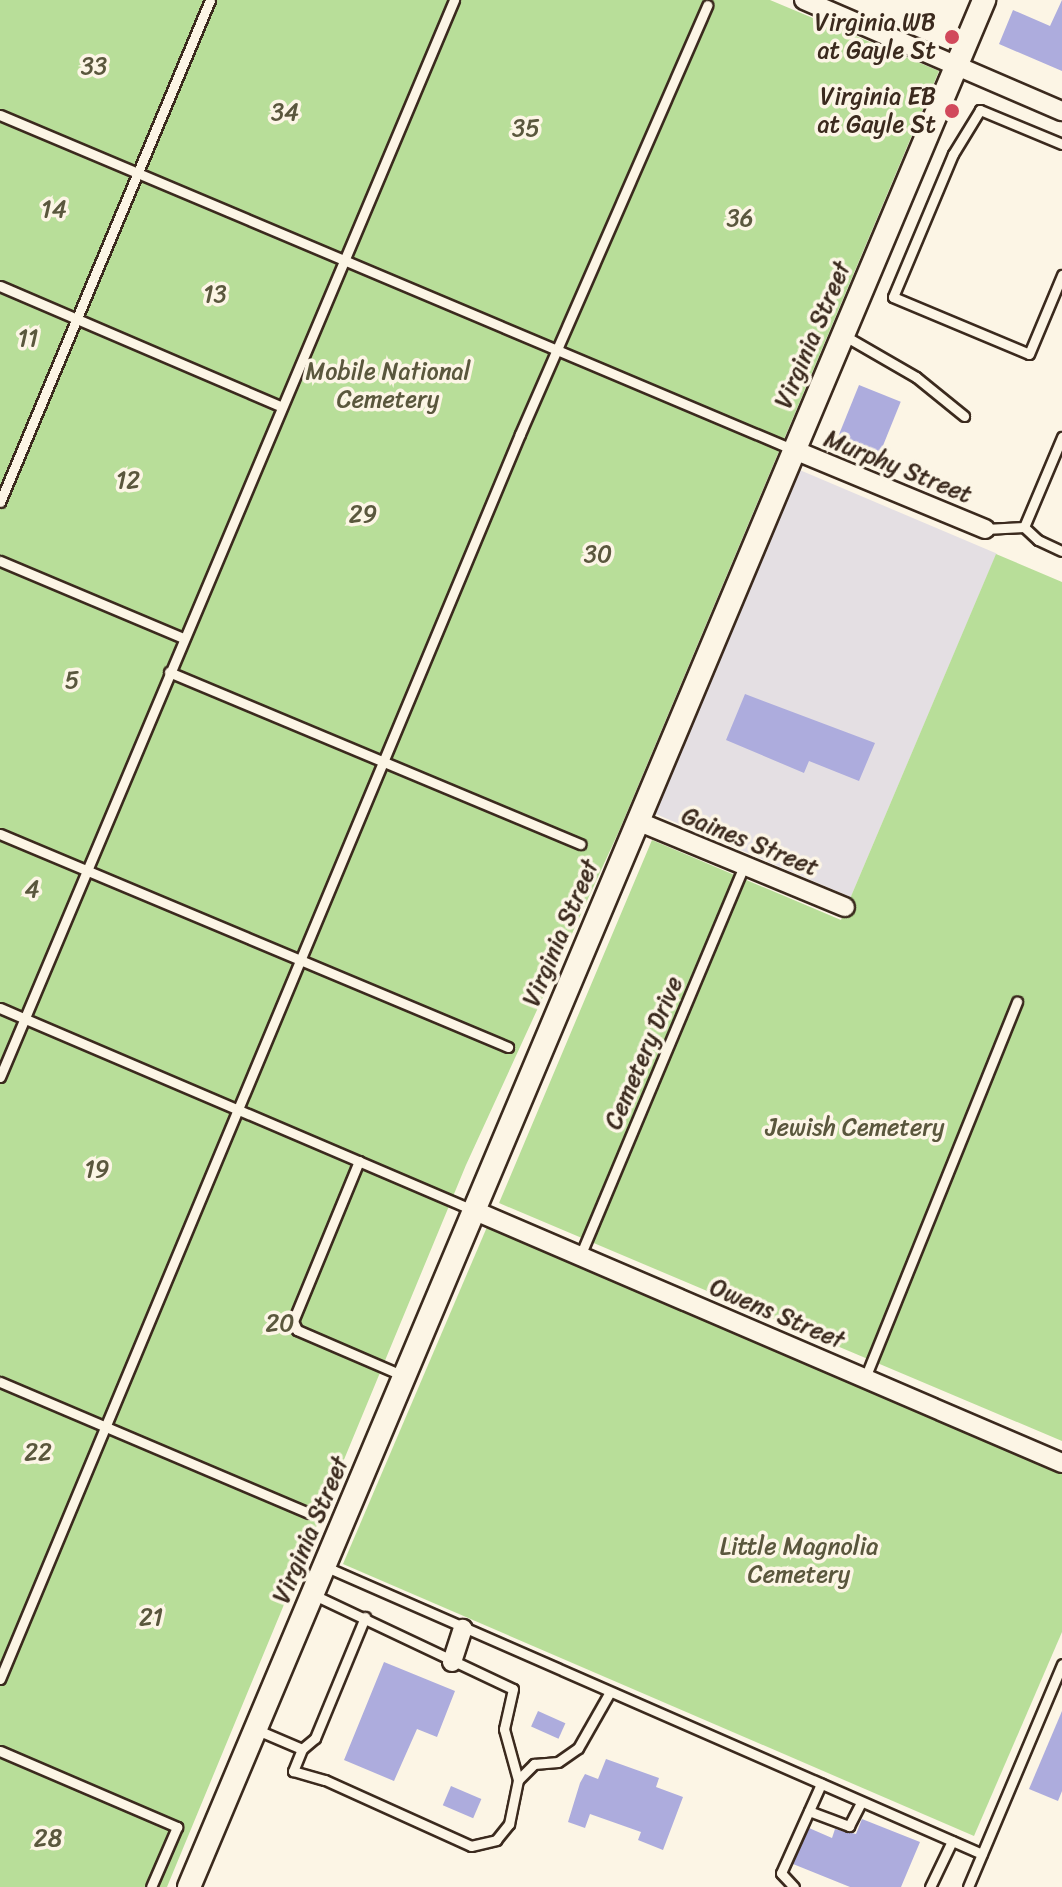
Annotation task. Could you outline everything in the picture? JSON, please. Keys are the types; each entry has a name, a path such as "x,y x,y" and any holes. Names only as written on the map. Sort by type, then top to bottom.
{"street":[{"path":"804,0 1062,111"},
{"name":"Virginia Street","path":"189,1887 792,449 984,0"},
{"name":"Murphy Street","path":"792,449 985,529"},
{"name":"Gaines Street","path":"637,821 845,907"},
{"name":"Owens Street","path":"473,1210 1062,1463"},
{"path":"452,1662 463,1629"}],"lane":[{"path":"0,502 210,0"},
{"path":"0,1077 280,406 454,0"},
{"path":"0,1679 303,961 520,434 559,352 707,5"},
{"path":"1062,144 980,110 953,154 893,297 1029,354 1062,275"},
{"path":"0,115 342,262 792,449"},
{"path":"0,286 280,406"},
{"path":"842,334 916,377 964,416"},
{"path":"1024,527 1062,437"},
{"path":"985,529 1024,527 1038,540 1062,551"},
{"path":"0,561 183,638"},
{"path":"169,672 580,844"},
{"path":"0,834 508,1047"},
{"name":"Cemetery Drive","path":"580,1256 744,865"},
{"path":"865,1378 1017,1002"},
{"path":"0,1008 473,1210"},
{"path":"359,1161 293,1321 297,1330 404,1376"},
{"path":"0,1382 308,1513"},
{"path":"324,1566 982,1854"},
{"path":"312,1594 365,1617 452,1662 513,1689 504,1729 518,1780 509,1824 496,1840 471,1846 325,1780 293,1771 302,1749 315,1738 365,1617"},
{"path":"969,1886 1062,1664"},
{"path":"518,1780 534,1764 558,1762 578,1748 610,1692"},
{"path":"255,1729 302,1749"},
{"path":"0,1751 177,1827 151,1887"},
{"path":"794,1887 781,1873 821,1784"},
{"path":"809,1811 849,1826 861,1802"},
{"path":"930,1887 952,1841"}],"shaded area":[{"path":"795,468 997,554 851,897 649,811"}],"green space":[{"name":"Mobile National Cemetery","path":"0,0 770,0 939,71 619,831 466,1165 167,1887 0,1887"},
{"name":"Jewish Cemetery","path":"996,554 1062,582 1062,1441 499,1203 652,840 841,920"},
{"name":"Little Magnolia Cemetery","path":"487,1227 1062,1474 1062,1632 974,1836 343,1564"}],"building":[{"path":"1062,0 1062,71 999,44 1013,10 1050,26"},
{"path":"859,385 901,402 876,462 835,445"},
{"path":"745,694 875,743 859,781 809,761 804,773 726,740"},
{"path":"384,1662 455,1691 437,1737 417,1729 394,1781 344,1760"},
{"path":"538,1711 565,1723 558,1739 531,1727"},
{"path":"1062,1711 1062,1791 1058,1801 1029,1789"},
{"path":"606,1759 659,1778 656,1787 683,1797 663,1850 638,1840 641,1832 590,1814 585,1828 568,1822 585,1774 598,1779"},
{"path":"451,1786 481,1799 473,1818 443,1805"},
{"path":"862,1819 920,1842 901,1887 850,1887 793,1864 809,1828 832,1838 835,1829 856,1834"}],"place":[{"name":"Virginia WB at Gayle St","path":"952,37"},
{"name":"Virginia EB at Gayle St","path":"952,111"}],"park label":[{"name":"33","path":"94,67"},
{"name":"34","path":"285,113"},
{"name":"35","path":"526,129"},
{"name":"14","path":"54,210"},
{"name":"36","path":"740,219"},
{"name":"13","path":"215,295"},
{"name":"11","path":"28,339"},
{"name":"12","path":"128,481"},
{"name":"29","path":"363,515"},
{"name":"30","path":"598,555"},
{"name":"5","path":"72,681"},
{"name":"4","path":"32,890"},
{"name":"19","path":"97,1170"},
{"name":"20","path":"280,1324"},
{"name":"22","path":"38,1453"},
{"name":"21","path":"151,1618"},
{"name":"28","path":"48,1839"}]}
